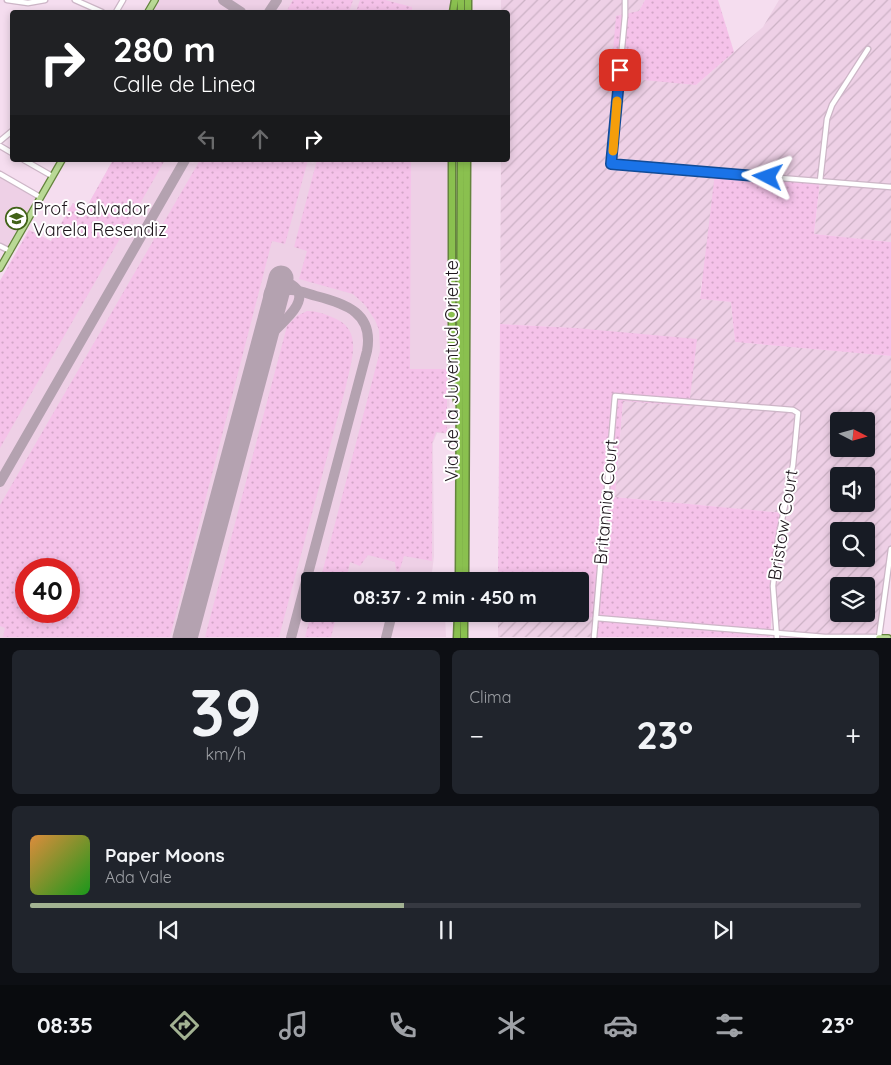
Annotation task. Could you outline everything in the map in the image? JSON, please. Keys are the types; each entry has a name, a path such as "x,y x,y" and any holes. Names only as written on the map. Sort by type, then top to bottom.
{"highway":[{"path":"452,162 452,364 460,415"},
{"name":"Via de la Juventud Oriente","path":"460,162 460,415 463,572"},
{"name":"Via de la Juventud Oriente","path":"461,572 467,162"},
{"path":"457,638 458,622"},
{"path":"464,622 464,638"}],"main road":[{"path":"0,268 61,162"},
{"path":"879,637 888,638"}],"street":[{"path":"7,0 28,3 45,0"},
{"path":"75,0 83,1 99,10"},
{"path":"625,0 611,164 891,188"},
{"path":"820,181 827,119 832,105 868,49"},
{"path":"28,162 52,176"},
{"path":"0,174 40,197"},
{"path":"0,246 10,251"},
{"name":"Bristow Court","path":"615,396 794,410 798,412 792,471 778,540 773,586 777,635"},
{"name":"Britannia Court","path":"594,638 615,396"},
{"path":"596,618 777,635 879,637 891,549"}],"shaded area":[{"path":"159,0 452,0 451,10 153,10"},
{"path":"293,0 353,0 350,10 287,10"},
{"path":"360,0 385,0 412,7 412,10 357,10"},
{"path":"501,0 645,0 639,11 696,85 763,27 779,0 891,0 891,242 814,234 820,182 701,283 700,299 731,302 735,342 891,356 891,549 879,637 777,637 773,600 783,513 615,497 623,401 575,328 500,324 501,162 510,162 510,10 501,10"},
{"path":"645,0 718,0 734,52 696,85 611,77 616,16 639,11"},
{"path":"112,162 450,162 448,309 450,434 437,433 433,443 434,556 432,572 301,572 301,622 445,622 446,637 0,638 0,281 29,230 51,241 73,203 85,210"},
{"path":"112,162 164,162 0,448 0,281 29,230 51,241 73,203 85,210"},
{"path":"199,162 307,162 285,244 272,241 170,637 3,637 5,628 0,626 0,505"},
{"path":"316,162 411,162 410,369 447,369 447,433 436,432 432,443 432,561 404,556 399,572 396,571 395,562 368,555 360,566 350,562 348,572 322,572 380,351 379,330 365,305 353,294 299,279 307,251 294,247"},
{"path":"715,173 820,181 814,234 891,242 891,356 735,342 731,302 700,299"},
{"path":"0,178 36,198 7,247 0,242"},
{"path":"307,311 324,314 343,323 349,330 353,347 346,386 279,637 205,637 287,326 297,316"},
{"path":"500,324 575,328 697,339 689,406 623,401 615,497 784,513 770,637 594,637 596,618 589,617 589,572 498,572"},
{"path":"589,617 596,618 594,637 498,637 498,622 589,622"},
{"path":"309,622 335,622 331,637 305,637"}],"taxiway":[{"path":"223,0 238,10"},
{"path":"270,10 277,0"},
{"path":"0,482 184,162"},
{"path":"262,348 267,339 286,320 297,305 298,291 292,285 279,283 269,291 270,319"},
{"path":"275,301 282,293 292,290 338,303 355,312 362,319 368,338 367,351 291,638"},
{"path":"386,638 390,622"}],"runway":[{"path":"185,638 281,278"}],"slow traffic":[{"path":"613,151 617,101"}],"place":[{"name":"Prof. Salvador Varela Resendiz","path":"17,219"}],"route":[{"path":"620,70 611,164 768,177"}]}
